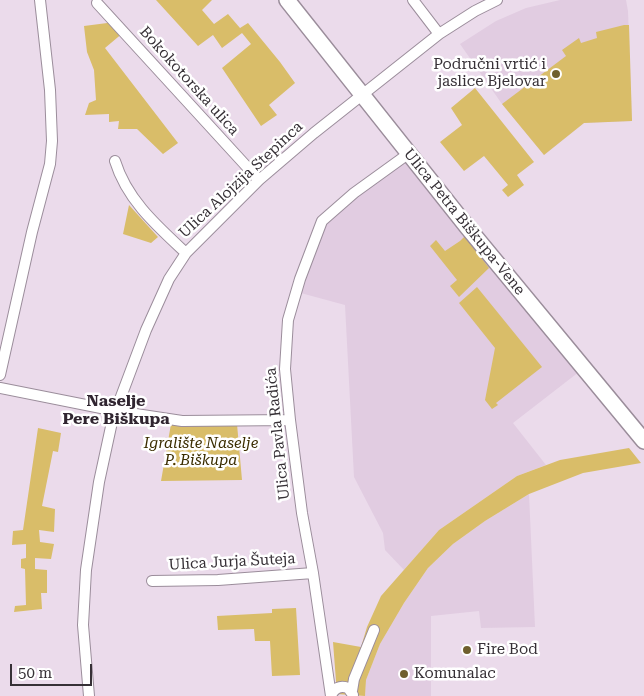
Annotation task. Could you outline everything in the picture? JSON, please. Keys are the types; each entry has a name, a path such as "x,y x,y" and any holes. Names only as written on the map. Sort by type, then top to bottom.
{"main road":[{"name":"Ulica Petra Biškupa-Vene","path":"287,0 408,154 644,441"}],"street":[{"path":"0,374 32,232 50,164 52,141 50,90 40,0"},
{"path":"413,0 439,34"},
{"name":"Ulica Alojzija Stepinca","path":"89,696 83,625 86,570 99,482 116,410 146,330 169,279 186,253 259,180 314,133 439,34 496,0"},
{"name":"Bokokotorska ulica","path":"98,3 259,180"},
{"name":"Ulica Pavla Radića","path":"331,696 302,513 290,420 285,369 288,320 300,279 322,222 354,193 408,154"},
{"path":"115,161 124,184 143,211 186,253"},
{"path":"0,388 182,421 290,420"},
{"name":"Ulica Jurja Šuteja","path":"152,581 218,580 313,573"},
{"path":"353,694 354,679 374,630"},
{"path":"331,696 335,689 340,686 345,687 353,694"}],"shaded area":[{"name":"Područni vrtić i jaslice Bjelovar","path":"560,0 626,0 632,121 584,123 544,155 502,104 460,44 496,21 526,8"},
{"path":"408,154 584,368 513,423 546,465 517,476 439,530 404,570 385,550 383,533 354,477 345,305 297,292 322,221"},
{"path":"529,494 535,627 481,628 479,611 431,616 431,696 365,696 366,680 380,644 404,603 428,568 453,544 485,521"}],"green space":[{"path":"156,0 212,0 202,10 214,24 228,14 240,28 248,23 295,83 269,105 277,115 261,126 222,68 251,44 242,33 222,48 213,35 198,46"},
{"path":"115,22 124,32 105,48 178,143 163,154 137,129 118,129 119,121 109,122 109,114 85,115 89,103 96,100 94,70 87,52 84,26"},
{"path":"629,25 632,121 584,123 544,155 502,104 566,56 562,50 579,38 581,43 597,38 596,32"},
{"path":"475,88 534,162 517,175 524,185 508,197 502,190 508,185 484,156 464,171 440,142 462,125 451,108"},
{"path":"129,205 158,237 151,243 123,234"},
{"path":"465,236 489,268 459,297 450,286 457,280 430,246 436,240 445,251"},
{"path":"477,287 542,367 496,403 498,405 492,409 485,400 495,348 459,303"},
{"name":"Igralište Naselje P. Biškupa","path":"171,424 237,424 242,480 161,481"},
{"path":"38,428 61,433 58,452 53,451 42,506 55,509 54,532 39,530 40,542 54,544 51,559 35,558 35,569 47,570 47,593 41,593 42,609 14,612 15,606 26,605 25,569 21,568 21,559 26,558 26,544 12,545 13,531 23,530"},
{"path":"629,448 641,463 583,473 529,494 485,521 453,544 428,568 404,603 380,644 366,680 365,696 337,694 333,642 361,647 367,627 381,596 439,530 517,476 560,460"},
{"path":"296,608 300,675 272,676 270,641 255,641 254,629 218,630 217,616 272,613 272,609"}],"place":[{"name":"Područni vrtić i jaslice Bjelovar","path":"556,74"},
{"name":"Fire Bod","path":"467,650"},
{"name":"Komunalac","path":"404,674"}],"district":[{"name":"Naselje Pere Biškupa","path":"116,410"}]}
